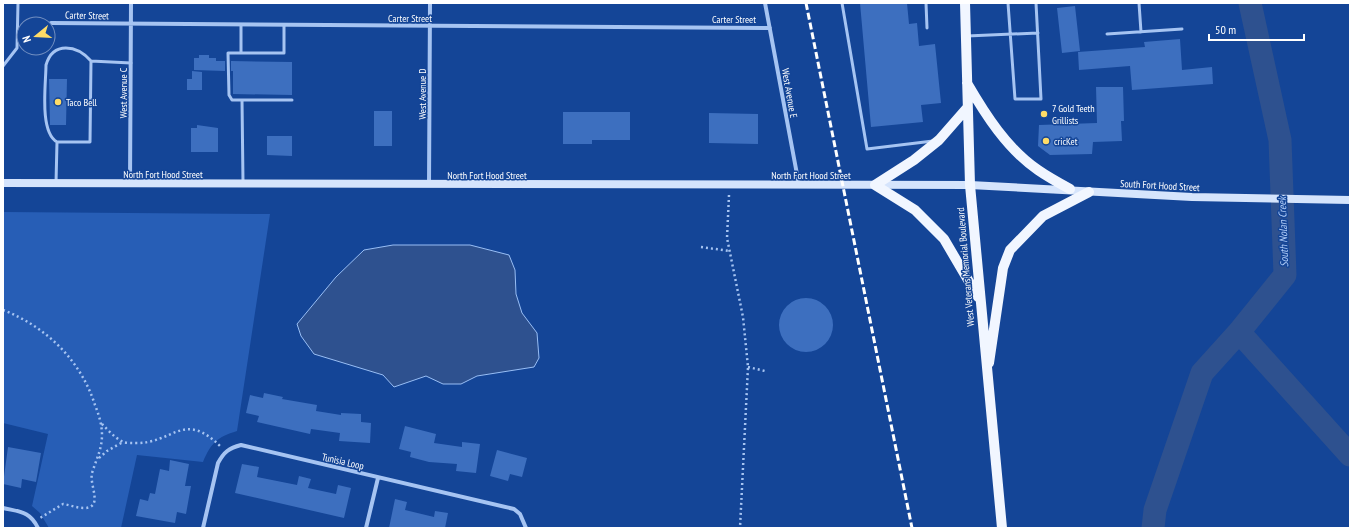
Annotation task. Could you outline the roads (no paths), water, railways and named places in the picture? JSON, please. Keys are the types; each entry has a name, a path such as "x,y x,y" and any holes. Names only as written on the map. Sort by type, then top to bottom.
{"main road":[{"name":"West Veterans Memorial Boulevard","path":"965,3 970,185 987,381 1002,528"},
{"path":"966,82 990,120 1014,149 1037,170 1070,189"},
{"path":"967,108 939,140 914,160 875,185 915,210 944,238 980,301"},
{"name":"North Fort Hood Street","path":"3,183 970,185"},
{"name":"South Fort Hood Street","path":"970,185 1233,198 1350,200"},
{"path":"987,381 1003,268 1010,250 1043,216 1089,192"}],"street":[{"name":"West Avenue C","path":"130,184 131,3"},
{"name":"West Avenue D","path":"429,185 430,3"},
{"name":"West Avenue E","path":"765,3 799,185"},
{"name":"Carter Street","path":"56,23 770,28"},
{"name":"Tunisia Loop","path":"203,528 218,463 231,448 241,445 514,509 520,514 526,528"},
{"path":"366,528 378,478"},
{"path":"3,508 26,514 35,521 38,528"}],"lane":[{"path":"3,66 17,48 18,3"},
{"path":"842,3 867,149 939,140"},
{"path":"926,3 927,28"},
{"path":"1008,3 1015,100 1041,99 1036,3"},
{"path":"1139,3 1141,32"},
{"path":"241,25 241,53"},
{"path":"284,25 284,53 228,53 229,95 232,100 292,100"},
{"path":"1107,34 1182,29"},
{"path":"966,36 1038,33"},
{"path":"91,61 90,142 57,142 53,140 46,125 46,65 53,52 69,48 78,50 91,61 131,63"},
{"path":"242,100 243,184"},
{"path":"56,183 57,142"}],"waterway":[{"name":"South Nolan Creek","path":"1153,528 1155,510 1202,373 1239,332 1285,275 1280,140 1250,3"},
{"name":"South Nolan Creek","path":"1239,332 1350,455"}],"railway":[{"path":"806,3 912,528"}],"place":[{"name":"Taco Bell","path":"58,102"},
{"name":"7 Gold Teeth Grillists","path":"1044,114"},
{"name":"cricKet","path":"1046,141"}]}
